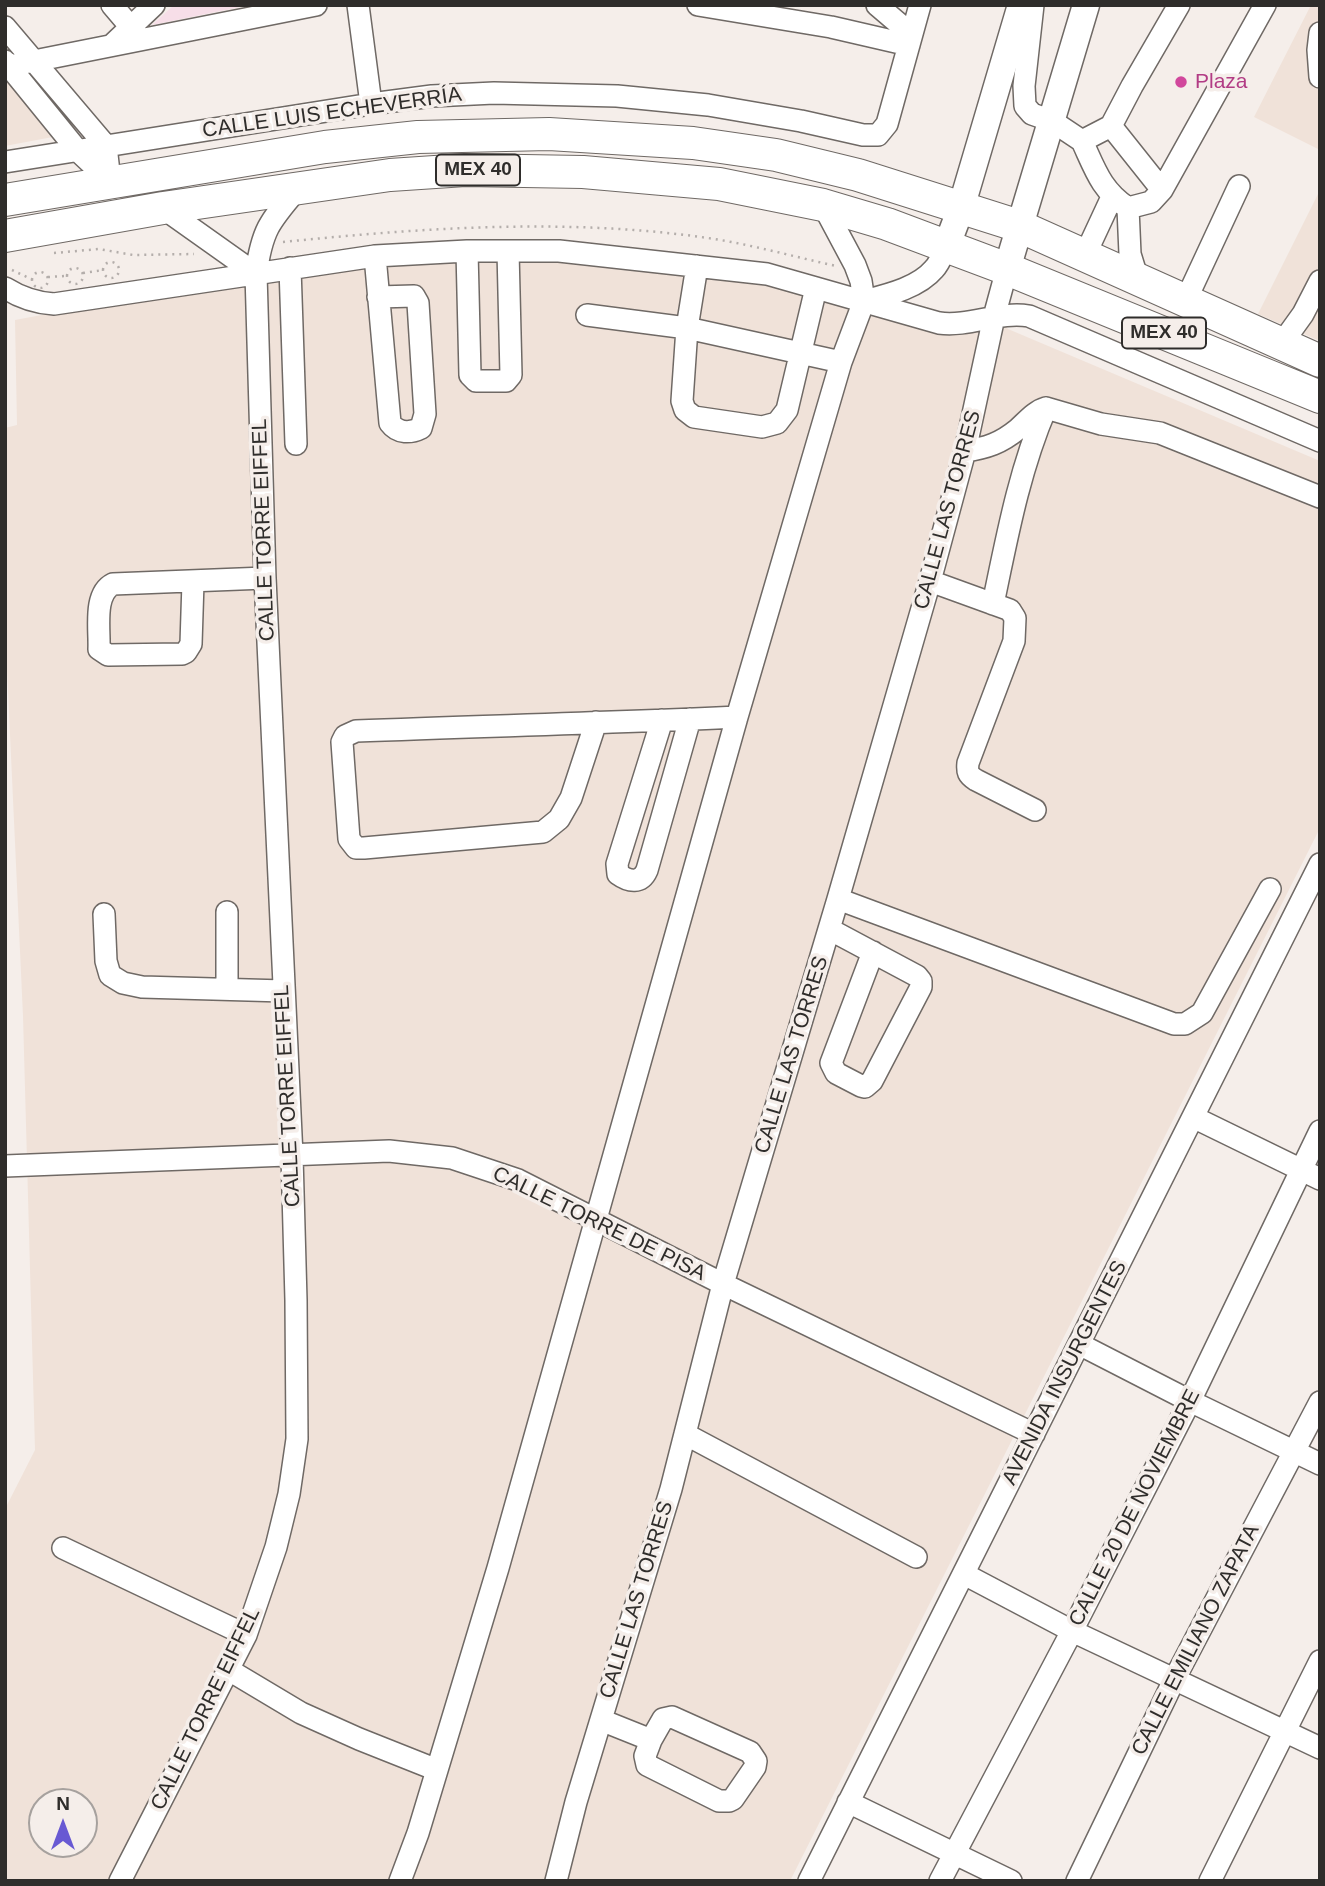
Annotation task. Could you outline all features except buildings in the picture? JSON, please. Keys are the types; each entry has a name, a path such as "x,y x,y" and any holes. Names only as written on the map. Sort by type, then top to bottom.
{"highway":[{"name":"MEX 40","path":"5,200 325,146 418,137 549,134 694,143 776,155 965,203 1320,362"},
{"name":"MEX 40","path":"5,236 163,208 390,175 466,170 583,172 719,184 823,205 947,245 1320,397"},
{"path":"77,223 110,181 163,208"},
{"path":"965,203 981,241 992,256 1007,269"}],"main road":[{"path":"947,245 965,203 1021,5"},
{"name":"CALLE LAS TORRES","path":"1007,269 1086,5"},
{"path":"1034,182 1037,208 1045,229 1078,252"}],"street":[{"path":"112,5 135,33"},
{"path":"135,33 154,5"},
{"path":"7,63 33,61 113,44 135,33 316,5"},
{"path":"358,5 370,104"},
{"path":"698,5 910,39"},
{"path":"877,5 910,39"},
{"path":"910,39 920,5"},
{"path":"1033,5 1024,102 1032,114 1052,121 1082,141 1104,186 1120,202 1138,281"},
{"path":"1077,5 1077,33"},
{"path":"1082,141 1111,126 1179,5"},
{"path":"1078,252 1120,202 1152,202 1162,190 1265,5"},
{"path":"5,27 106,146 110,181"},
{"path":"1320,33 1320,77"},
{"name":"CALLE LUIS ECHEVERRÍA","path":"5,162 370,104 432,96 494,93 617,96 708,105 863,135 878,135 887,124 910,39"},
{"path":"7,63 78,151 110,181"},
{"path":"1111,126 1162,190"},
{"path":"1185,302 1239,186"},
{"name":"CALLE TORRE EIFFEL","path":"120,1881 246,1635 276,1547 289,1494 296,1439 292,1156 265,578 256,274 260,244 267,226 299,187"},
{"path":"400,1881 418,1833 498,1568 737,717 841,362 864,301 855,265 823,205"},
{"path":"163,208 256,274"},
{"path":"864,301 885,296 927,276 936,267 947,245"},
{"path":"5,288 40,304 54,304 375,256 467,251 559,250 698,266 766,274 939,323 957,324 1008,315 1029,316 1320,441"},
{"path":"467,251 470,375 476,381 506,380 511,375 508,251"},
{"path":"375,256 378,297 390,423 401,431 414,431 421,428 425,414 418,303 414,296 408,295 378,297"},
{"path":"698,266 687,328 682,401 685,411 694,417 762,427 778,423 787,411 816,288"},
{"path":"290,268 296,444"},
{"name":"CALLE LAS TORRES","path":"555,1881 671,1489 723,1284 930,581 965,451 1007,269"},
{"path":"1280,346 1311,318 1320,281"},
{"path":"587,315 687,328 841,362"},
{"path":"965,451 988,448 1001,442 1038,411 1046,408 1101,424 1160,433 1320,496"},
{"path":"993,604 1016,494 1046,408"},
{"path":"193,582 191,644 186,652 107,655 99,649 101,599 107,587 113,584 265,578"},
{"path":"930,581 1010,610 1015,618 1014,640 967,770 969,776 1035,810"},
{"path":"596,722 571,799 559,818 544,832 364,849 356,848 349,839 342,742 349,733 596,722 737,717"},
{"path":"662,720 617,864 618,874 624,879 637,881 647,870 690,719"},
{"name":"AVENIDA INSURGENTES","path":"809,1881 1320,864"},
{"path":"838,899 1174,1024 1185,1024 1202,1013 1270,889"},
{"path":"227,912 228,989"},
{"path":"104,914 106,961 110,975 123,983 142,987 284,991"},
{"path":"829,929 873,952 917,976 921,981 921,987 872,1081 865,1087 836,1073 831,1063 873,952"},
{"path":"1193,1117 1310,1174"},
{"name":"CALLE 20 DE NOVIEMBRE","path":"940,1881 1310,1174 1320,1131"},
{"name":"CALLE TORRE DE PISA","path":"5,1166 388,1151 452,1158 518,1180 723,1284 1034,1434"},
{"path":"1079,1343 1189,1401 1320,1464"},
{"name":"CALLE EMILIANO ZAPATA","path":"1077,1881 1175,1678 1320,1402"},
{"path":"685,1434 916,1558"},
{"path":"63,1548 246,1635"},
{"path":"964,1574 1072,1631 1320,1748"},
{"path":"1210,1881 1320,1661"},
{"path":"229,1670 301,1713 437,1770"},
{"path":"672,1717 750,1752 756,1761 755,1767 733,1799 719,1801 647,1765 645,1756 651,1740 663,1719 672,1717"},
{"path":"601,1720 651,1740"},
{"path":"848,1802 1011,1881"}],"path":[{"path":"111,261 118,265 120,270 118,275 110,278 105,276 103,270 111,261"},
{"path":"74,267 80,269 83,274 77,284 69,282 66,276 74,267"},
{"path":"83,274 103,270"},
{"path":"48,277 45,287 37,288 33,284 33,275 37,272 45,273 48,277 66,276"}],"shaded area":[{"path":"174,5 250,5 152,25"},
{"path":"1311,5 1320,5 1320,150 1254,117"},
{"path":"5,77 58,136 5,146"},
{"path":"1320,190 1320,341 1258,314"},
{"path":"408,251 642,254 947,322 996,313 1008,329 1320,461 1320,828 790,1881 5,1881 5,1509 35,1450 23,1016 5,626 5,428 17,425 15,320 266,273"}],"place":[{"name":"Plaza","path":"1181,82"}]}
